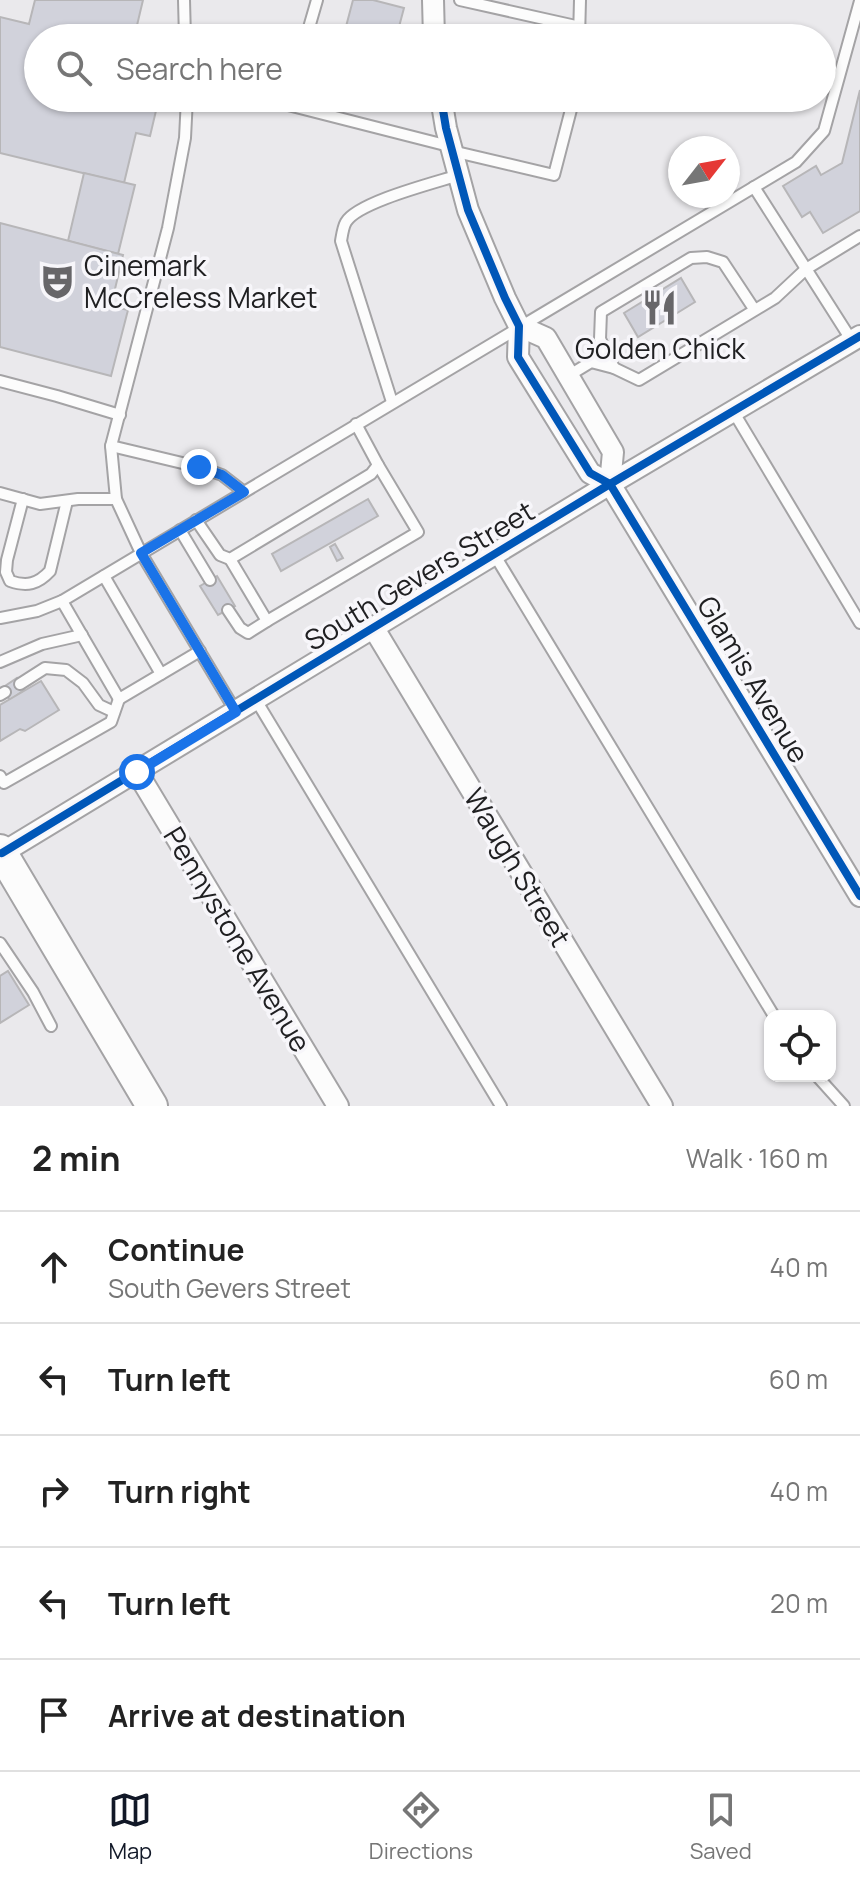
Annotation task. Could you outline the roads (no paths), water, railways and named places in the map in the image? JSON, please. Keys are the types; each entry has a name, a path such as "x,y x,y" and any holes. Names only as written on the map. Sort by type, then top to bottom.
{"main road":[{"path":"3,861 152,1106"}],"street":[{"path":"433,0 434,24"},
{"path":"444,112 468,210 519,326 518,357 590,473 610,484 613,452 546,338 519,326"},
{"name":"South Gevers Street","path":"3,861 137,772 373,627 733,411 857,344"},
{"name":"Glamis Avenue","path":"610,484 860,896"},
{"name":"Waugh Street","path":"373,627 662,1106"},
{"name":"Pennystone Avenue","path":"137,772 338,1106"}],"lane":[{"path":"184,0 185,24"},
{"path":"310,24 317,0"},
{"path":"460,0 547,24"},
{"path":"580,0 580,24"},
{"path":"836,88 860,1"},
{"path":"186,112 185,138 168,228 111,446 116,499 141,553 236,712"},
{"path":"315,112 554,175 570,112"},
{"path":"0,618 37,611 62,601 796,162 824,131 829,112"},
{"path":"392,402 341,241 345,222 371,204 459,175"},
{"path":"754,187 857,344"},
{"path":"568,376 591,362 614,368 639,380 775,298 806,269 860,236"},
{"path":"614,368 600,339 601,312 691,258 707,257 723,262 754,309"},
{"path":"0,381 120,415"},
{"path":"733,411 860,623"},
{"path":"228,610 240,628 248,633 418,532 356,424"},
{"path":"111,446 199,467 222,475 244,492"},
{"path":"230,559 371,474 378,465"},
{"path":"0,493 40,504 116,499"},
{"path":"23,499 6,572 10,581 20,585 43,579 50,571 67,501"},
{"path":"196,520 220,555 230,559 267,621"},
{"path":"180,530 210,580"},
{"path":"494,554 770,1010"},
{"path":"104,576 161,674"},
{"path":"62,601 119,699"},
{"path":"0,662 42,644 82,635"},
{"path":"2,780 111,722 119,699 200,651"},
{"path":"20,684 45,668 66,670 83,683 99,705 114,712"},
{"path":"256,700 501,1106"},
{"path":"0,943 33,992 51,1026"},
{"path":"822,1082 844,1106"}],"place":[{"name":"Cinemark McCreless Market","path":"58,281"},
{"name":"Golden Chick","path":"660,308"}]}
